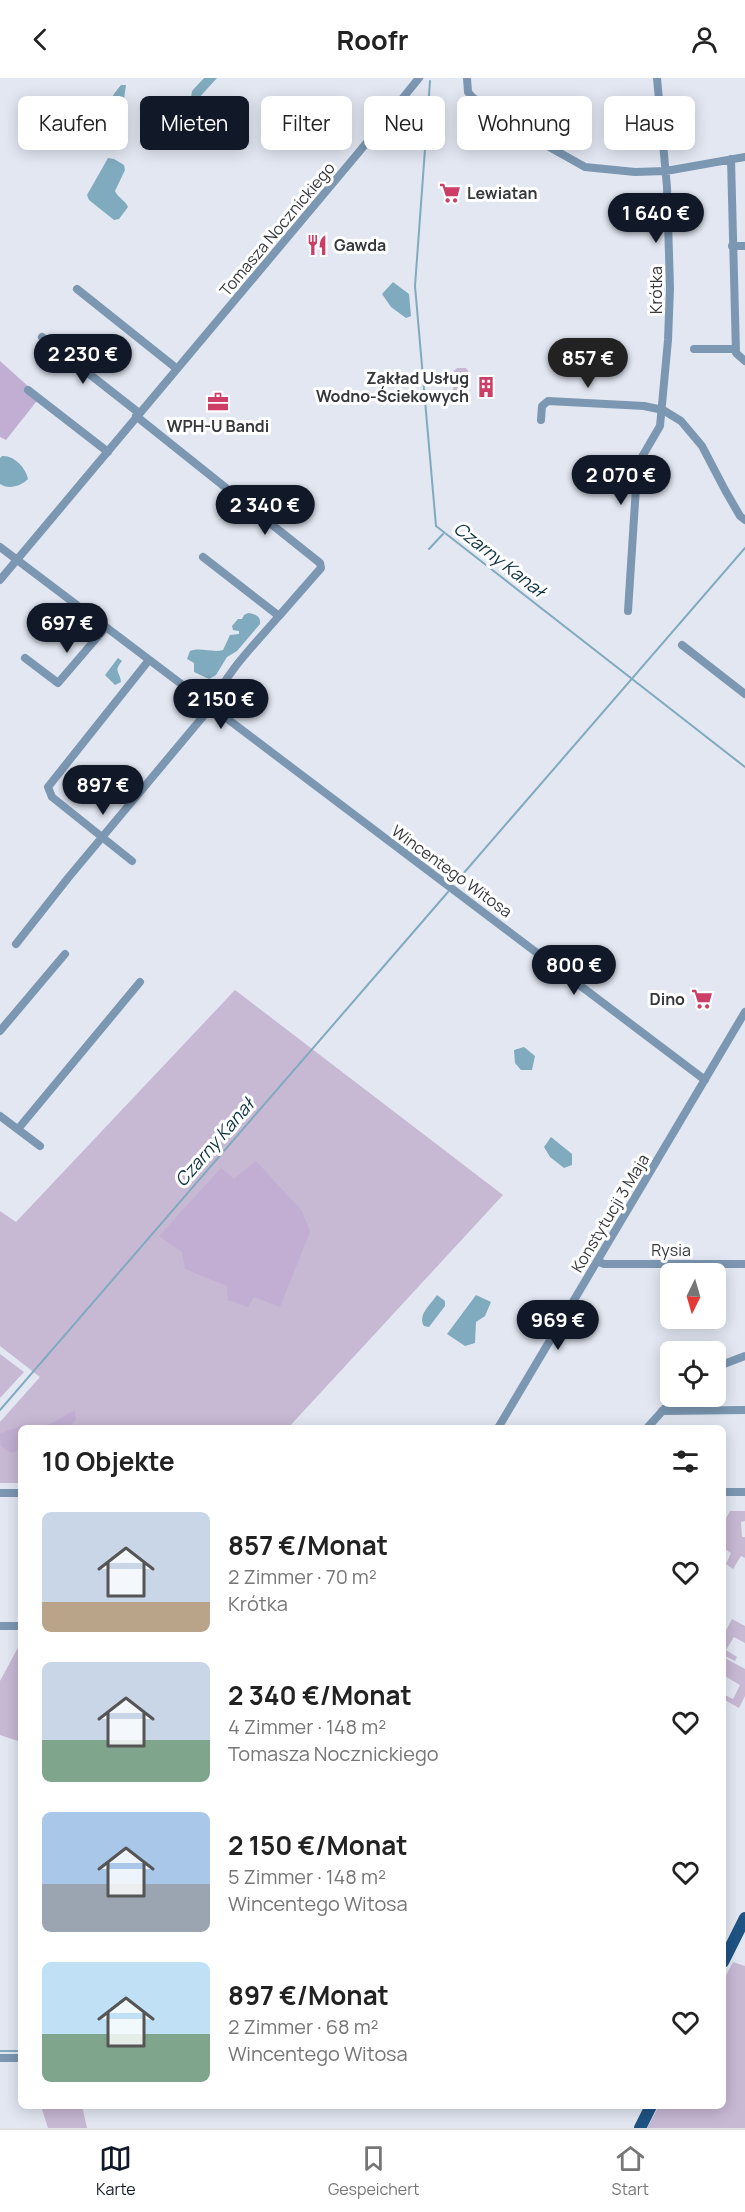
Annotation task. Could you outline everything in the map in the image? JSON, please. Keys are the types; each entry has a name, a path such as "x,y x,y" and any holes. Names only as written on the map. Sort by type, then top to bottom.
{"main road":[{"path":"726,1956 745,1918"},
{"path":"640,2128 650,2109"}],"street":[{"name":"Tomasza Nocznickiego","path":"0,580 419,78"},
{"path":"466,78 468,92 472,98 577,164 604,169 666,171 745,157"},
{"name":"Krótka","path":"628,611 633,516 639,462 660,426 663,410 670,288 666,171 657,78"},
{"path":"732,159 732,246 736,351 745,361"},
{"path":"732,246 745,246"},
{"path":"77,289 177,368"},
{"path":"16,944 211,707 238,662 321,568 320,563 42,337"},
{"path":"694,349 736,351"},
{"path":"28,390 108,452"},
{"path":"541,420 542,406 549,401 644,406 663,410 681,421 697,439 735,507 745,520"},
{"name":"Wincentego Witosa","path":"0,547 705,1080"},
{"path":"203,557 279,616"},
{"path":"26,658 58,683 106,627"},
{"path":"682,645 745,694"},
{"path":"132,861 52,797 48,787 149,660"},
{"path":"0,1031 66,954"},
{"path":"18,1129 140,982"},
{"name":"Konstytucji 3 Maja","path":"500,1425 745,1012"},
{"path":"0,1116 40,1146"},
{"name":"Rysia","path":"597,1261 604,1264 745,1264"},
{"path":"726,1363 745,1356"},
{"path":"650,1425 666,1407"},
{"path":"662,1411 745,1410"},
{"path":"726,1492 745,1492"},
{"path":"0,1493 18,1493"},
{"path":"0,1626 18,1626"},
{"path":"0,2058 18,2058"}],"shaded area":[{"path":"0,361 40,397 6,440 0,437"},
{"path":"457,368 466,368 468,371 467,394 453,394 454,371"},
{"path":"235,990 503,1195 291,1425 18,1425 18,1483 0,1483 0,1422 40,1377 0,1346 0,1211 16,1222"},
{"path":"256,1161 302,1211 310,1232 280,1307 254,1297 248,1307 228,1300 227,1286 185,1269 182,1252 159,1236 221,1168 234,1179"},
{"path":"0,1354 24,1372 0,1398"},
{"path":"75,1411 76,1420 70,1425 42,1425 55,1422"},
{"path":"18,1428 18,1450 11,1453 1,1446 0,1434"},
{"path":"730,1511 745,1511 745,1521 741,1522 742,1537 745,1537 745,1558 741,1556 733,1569 726,1564 731,1553 726,1550 726,1518"},
{"path":"732,1619 745,1626 745,1643 734,1637 726,1650 726,1630"},
{"path":"18,1648 18,1741 0,1735 0,1681"},
{"path":"726,1650 737,1657 735,1661 726,1656"},
{"path":"726,1659 745,1669 745,1696 739,1708 726,1701 726,1696 733,1699 740,1685 726,1677"},
{"path":"733,1962 745,1966 745,2128 647,2128 657,2109 726,2109 726,1975"},
{"path":"42,2109 83,2109 87,2128 48,2128"}],"water":[{"path":"204,78 217,78 201,96 191,96 192,91"},
{"path":"121,85 126,85 124,96 113,96"},
{"path":"108,158 124,165 125,170 115,191 128,207 119,219 114,220 89,200 87,195"},
{"path":"393,282 409,294 411,316 406,318 391,307 382,294"},
{"path":"2,456 19,463 28,479 15,486 7,487 0,484 0,458"},
{"path":"248,613 257,616 260,624 237,651 227,657 216,675 209,679 194,672 194,663 187,659 190,651 223,650 230,635 239,634 239,631 233,630 232,626"},
{"path":"118,658 122,661 117,670 121,682 115,685 105,675"},
{"path":"524,1047 535,1056 532,1070 521,1070 515,1063 514,1050"},
{"path":"551,1137 572,1154 572,1165 564,1168 550,1157 544,1147"},
{"path":"437,1295 445,1301 445,1306 429,1327 424,1326 423,1314"},
{"path":"476,1295 491,1302 485,1316 476,1322 475,1343 465,1346 447,1334"}],"waterway":[{"name":"Czarny Kanał","path":"430,81 415,286 436,526 745,767"},
{"path":"429,549 443,534"},
{"name":"Czarny Kanał","path":"456,882 745,548"},
{"name":"Czarny Kanał","path":"0,1410 448,892"},
{"path":"0,2051 18,2051"}],"place":[{"name":"Lewiatan","path":"450,193"},
{"name":"Gawda","path":"317,245"},
{"name":"Zakład Usług Wodno-Ściekowych","path":"486,387"},
{"name":"WPH-U Bandi","path":"218,402"},
{"name":"Dino","path":"702,999"}]}
